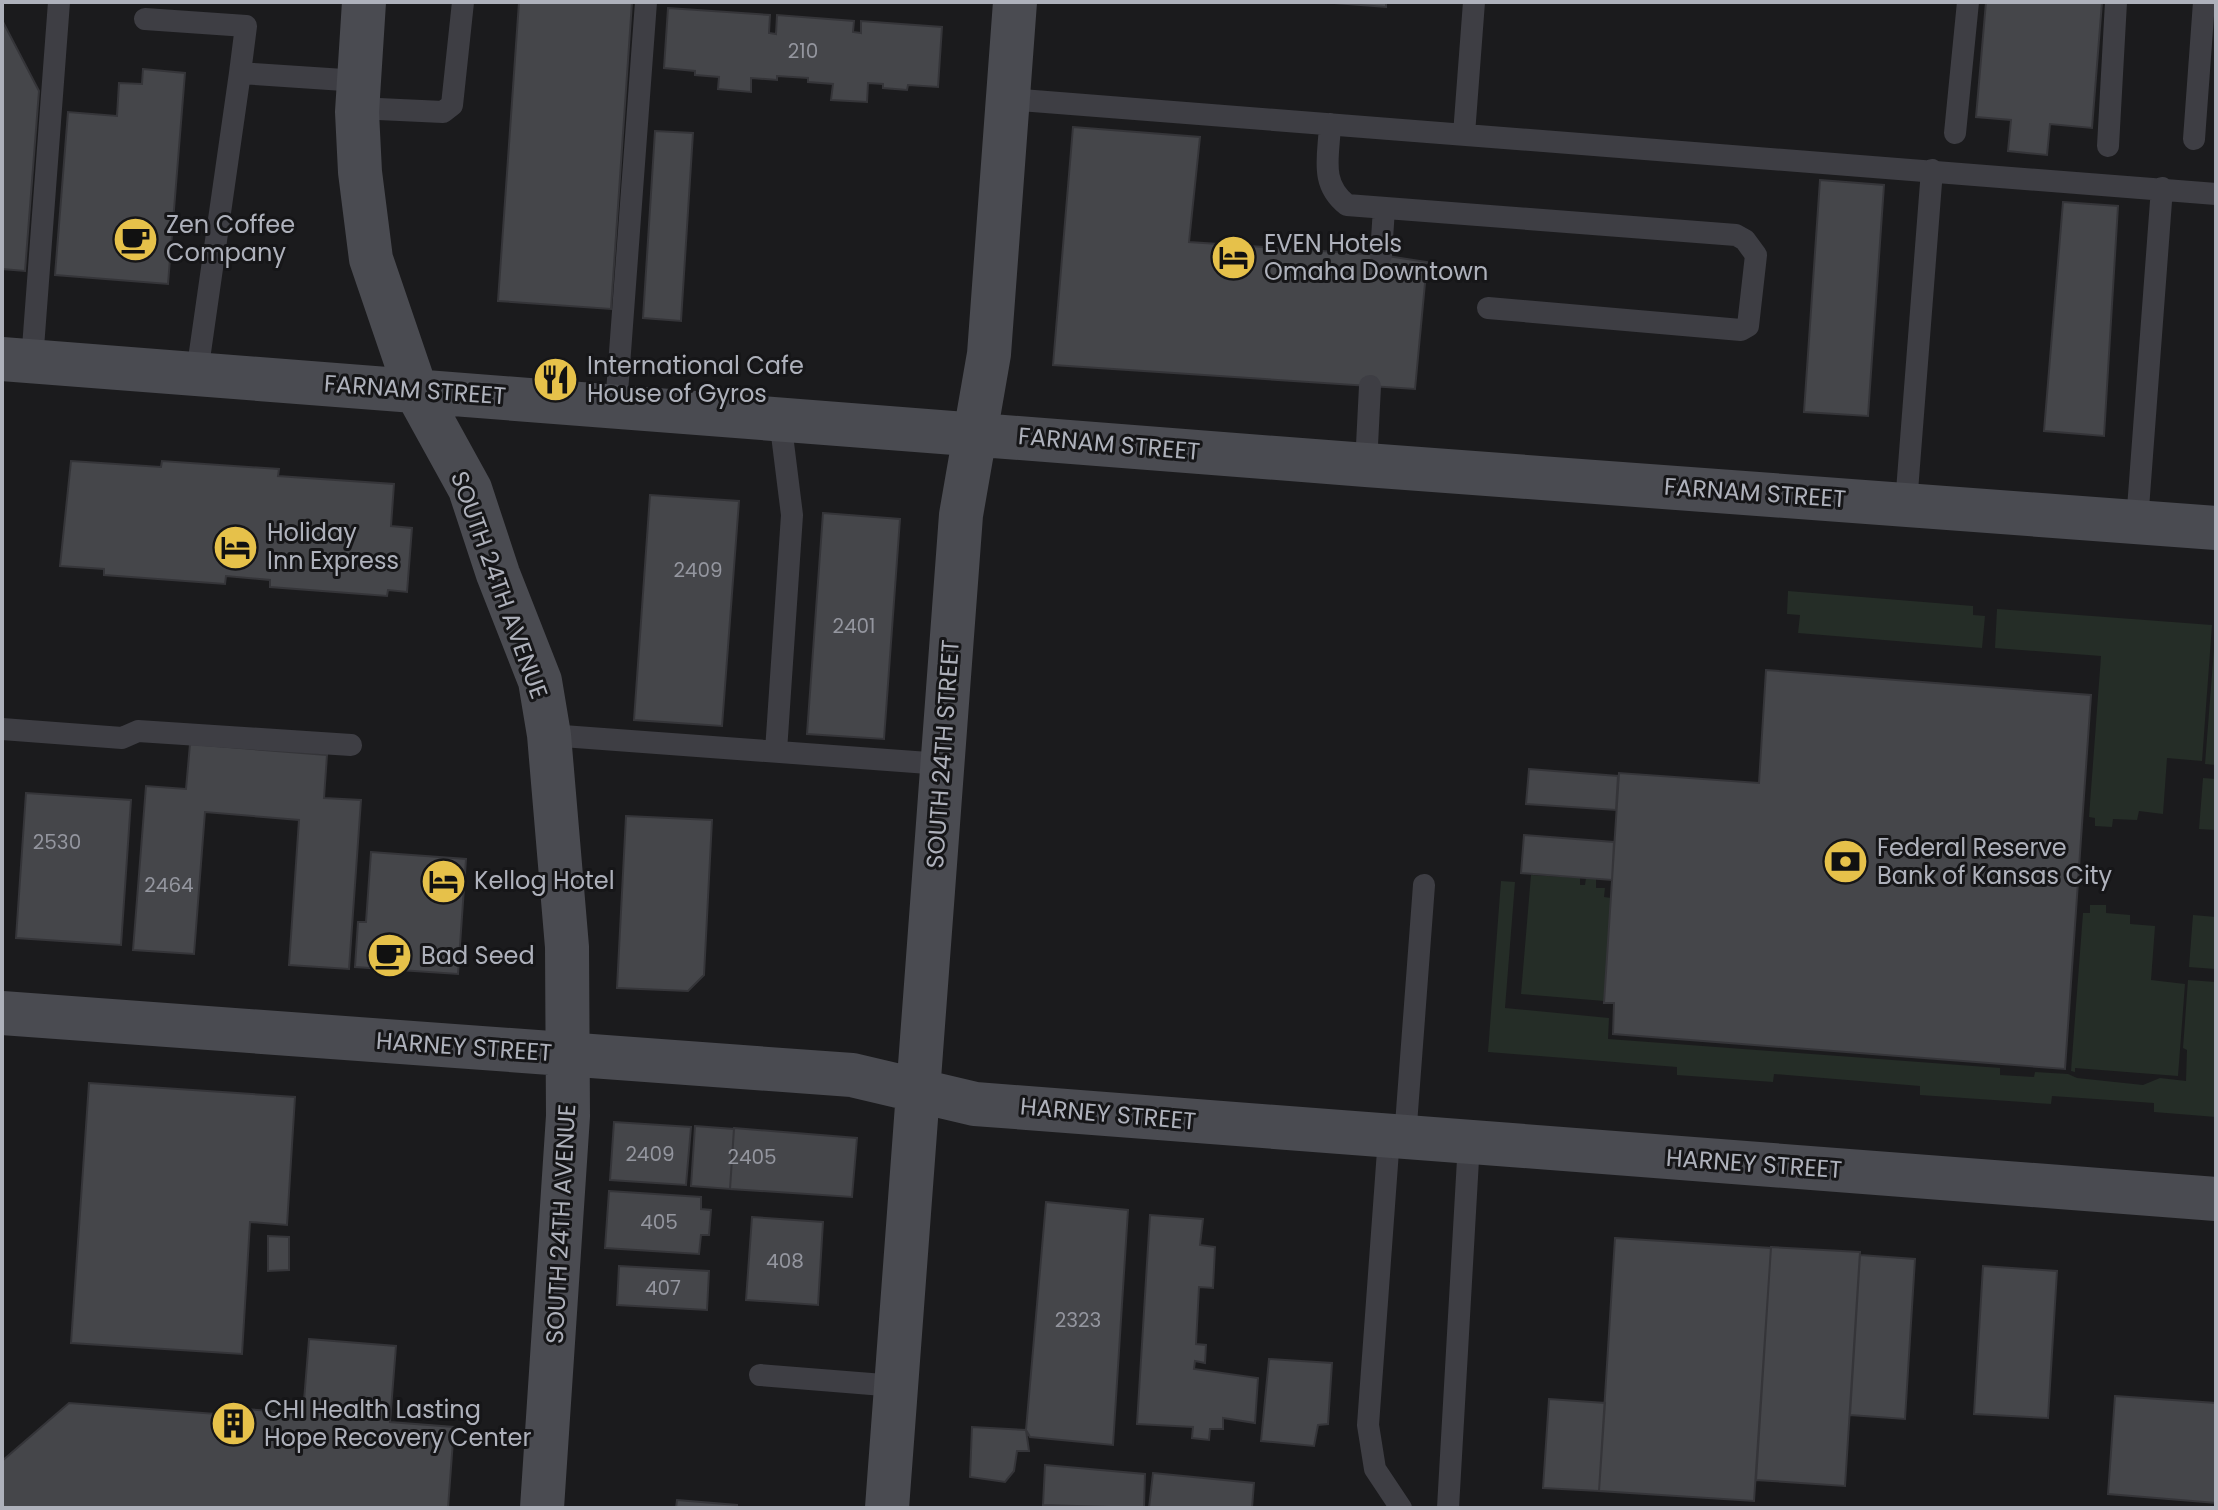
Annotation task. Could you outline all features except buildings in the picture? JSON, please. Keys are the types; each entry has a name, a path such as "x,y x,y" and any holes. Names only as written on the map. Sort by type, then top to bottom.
{"main road":[{"name":"SOUTH 24TH AVENUE","path":"364,2 358,94 360,172 371,259 416,391 470,489 540,681 549,735 567,947 568,1142 542,1508"},
{"name":"SOUTH 24TH STREET","path":"887,1508 961,515 989,354 1015,2"},
{"name":"FARNAM STREET","path":"17,360 2216,528"},
{"name":"HARNEY STREET","path":"2,1013 852,1075 975,1104 2216,1199"}],"lane":[{"path":"17,360 59,2"},
{"path":"240,73 443,112 452,105 463,2"},
{"path":"616,406 646,2"},
{"path":"1464,134 1474,2"},
{"path":"1955,133 1968,2"},
{"path":"2108,146 2116,2"},
{"path":"2194,139 2204,2"},
{"path":"145,19 246,26 197,373"},
{"path":"1008,99 2216,194"},
{"path":"1330,124 1328,174 1334,195 1347,205 1736,235 1745,240 1756,255 1748,326 1741,330 1488,308"},
{"path":"1906,504 1932,170"},
{"path":"2137,522 2162,188"},
{"path":"1381,255 1384,208"},
{"path":"1366,465 1370,386"},
{"path":"776,751 792,515 780,419"},
{"path":"2,729 122,738 138,731 351,745"},
{"path":"549,735 942,764"},
{"path":"1401,1508 1375,1469 1368,1425 1424,885"},
{"path":"1448,1508 1469,1142"},
{"path":"760,1375 896,1386"}],"shaded area":[{"path":"1788,591 1973,606 1973,615 1985,616 1982,648 1798,633 1800,615 1787,614"},
{"path":"1997,609 2212,625 2202,761 2167,758 2163,814 2139,811 2137,820 2113,819 2112,827 2095,826 2095,818 2089,817 2101,656 1995,648"},
{"path":"2216,623 2216,765 2205,764"},
{"path":"2203,778 2216,779 2216,830 2199,829"},
{"path":"1531,875 1580,878 1580,885 1585,885 1586,878 1596,879 1596,888 1605,888 1604,897 1611,898 1604,1001 1521,994"},
{"path":"1501,881 1515,882 1505,1008 1609,1018 1608,1039 2000,1068 2000,1075 2034,1077 2035,1072 2068,1074 2077,1078 2143,1085 2160,1078 2186,1081 2187,1050 2183,1048 2188,980 2216,982 2216,1117 2154,1112 2154,1103 2052,1096 2051,1104 1920,1095 1920,1086 1774,1074 1773,1082 1677,1075 1677,1067 1488,1052"},
{"path":"2090,905 2106,905 2106,913 2130,915 2130,924 2155,926 2151,980 2185,984 2178,1076 2075,1068 2075,1072 2071,1071 2083,913 2090,913"},
{"path":"2193,915 2216,917 2216,969 2189,967"}],"place":[{"name":"Zen Coffee Company","path":"135,239"},
{"name":"EVEN Hotels Omaha Downtown","path":"1233,258"},
{"name":"International Cafe House of Gyros","path":"556,380"},
{"name":"Holiday Inn Express","path":"236,547"},
{"name":"Federal Reserve Bank of Kansas City","path":"1846,862"},
{"name":"Kellog Hotel","path":"443,881"},
{"name":"Bad Seed","path":"390,956"},
{"name":"CHI Health Lasting Hope Recovery Center","path":"233,1424"}]}
